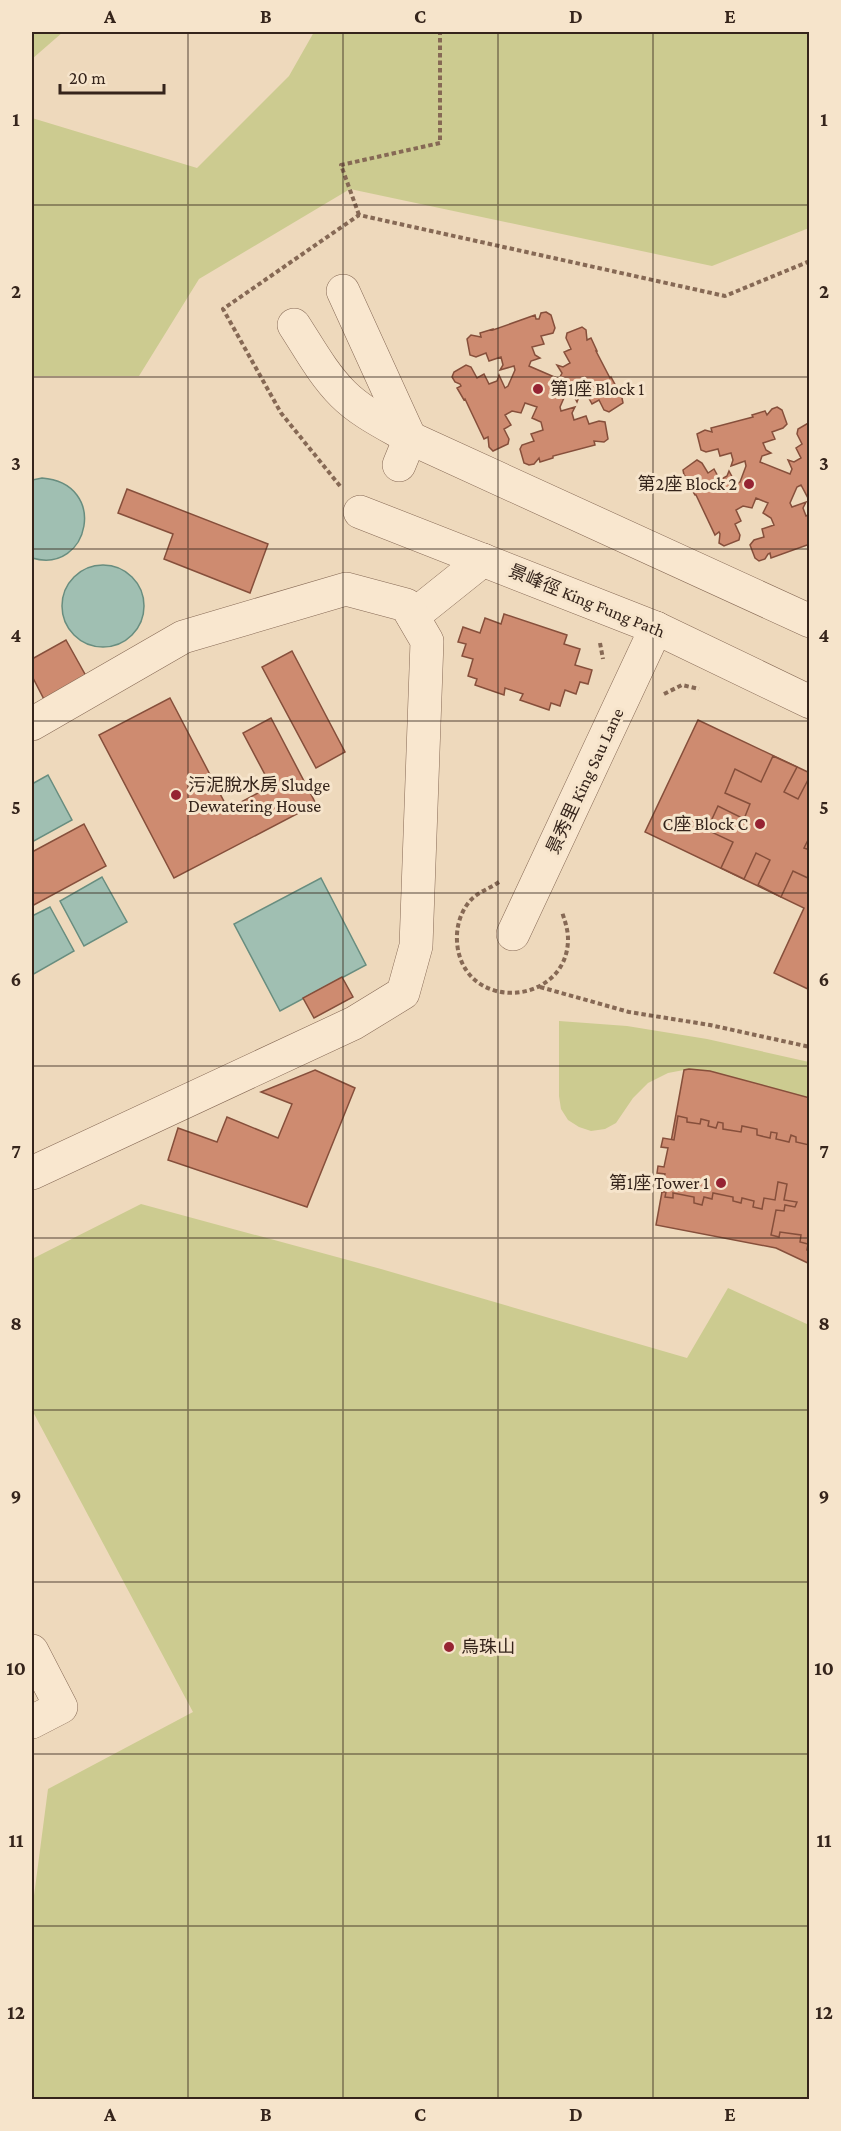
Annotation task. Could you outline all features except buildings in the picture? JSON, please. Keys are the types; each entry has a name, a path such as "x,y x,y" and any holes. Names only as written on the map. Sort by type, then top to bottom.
{"street":[{"path":"343,291 370,351 405,452"},
{"path":"294,325 327,375 405,452 810,621"},
{"path":"327,375 370,351"},
{"name":"景峰徑 King Fung Path","path":"360,512 656,628 810,702"},
{"path":"413,616 483,560"},
{"path":"32,724 183,637 346,589 406,605 428,640 416,946 403,993 354,1023 32,1173"},
{"name":"景秀里 King Sau Lane","path":"513,934 656,628"},
{"path":"32,1651 61,1707 32,1722"}],"path":[{"path":"359,214 341,165 440,143 440,32"},
{"path":"360,512 281,413 223,309 359,214 725,296 810,261"},
{"path":"540,987 629,1012 710,1025 810,1047"}],"shaded area":[{"path":"32,32 63,32 32,59"},
{"path":"314,32 809,32 809,228 712,266 350,189 199,279 139,376 32,376 32,118 197,168 289,76"},
{"path":"42,478 63,484 77,495 84,510 84,526 78,541 67,553 52,560 32,558 32,480"},
{"path":"103,565 119,568 132,577 141,590 144,606 141,622 132,635 119,644 103,647 87,644 74,635 65,622 62,606 65,590 74,577 87,568"},
{"path":"48,775 72,820 32,842 32,784"},
{"path":"102,877 127,922 84,946 60,901"},
{"path":"321,878 366,965 280,1011 234,924"},
{"path":"50,907 74,951 32,975 32,916"},
{"path":"559,1021 627,1026 707,1039 809,1062 809,1098 689,1069 668,1073 648,1083 633,1098 616,1123 605,1129 591,1131 568,1120 561,1109"},
{"path":"141,1204 381,1269 687,1358 728,1288 809,1325 809,2099 32,2099 32,1911 48,1789 193,1712 32,1410 32,1259"}],"place":[{"name":"第1座 Block 1","path":"538,389"},
{"name":"第2座 Block 2","path":"749,484"},
{"name":"污泥脫水房 Sludge Dewatering House","path":"176,795"},
{"name":"C座 Block C","path":"760,824"},
{"name":"第1座 Tower 1","path":"721,1183"},
{"name":"烏珠山","path":"449,1647"}]}
